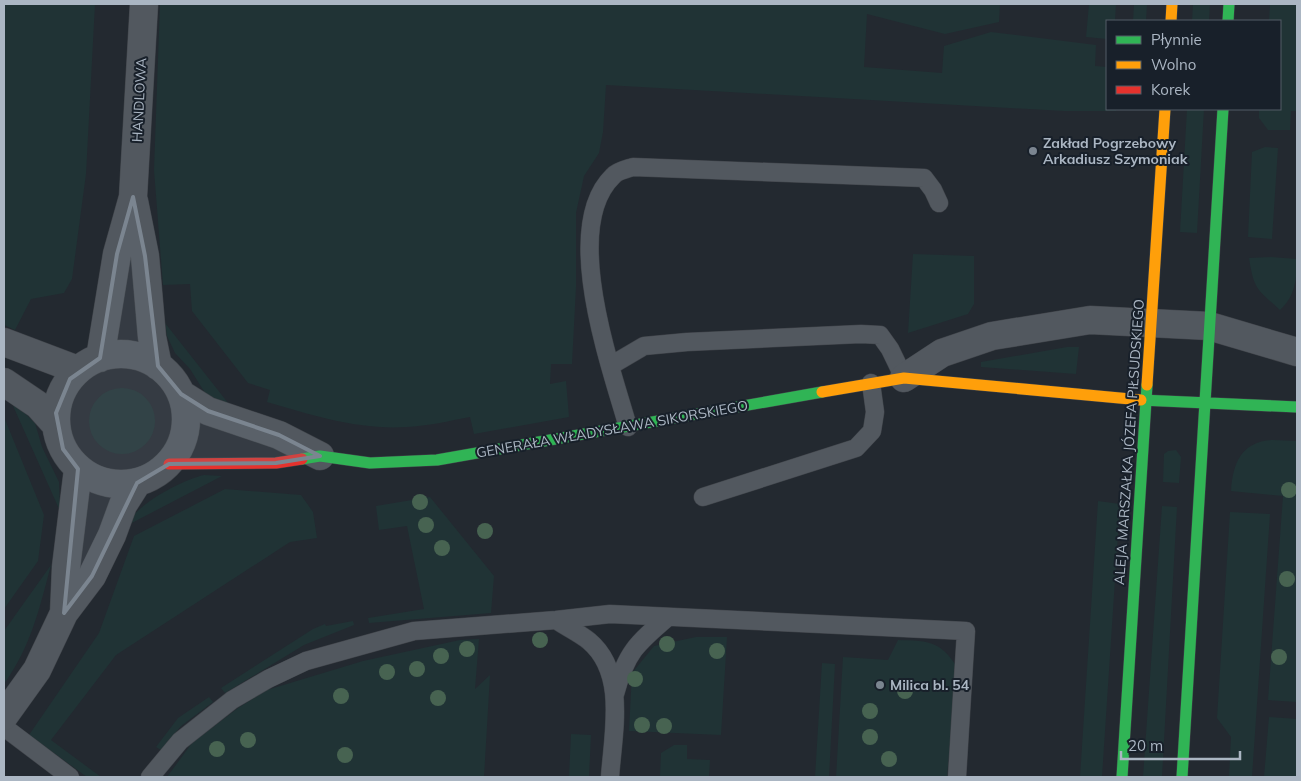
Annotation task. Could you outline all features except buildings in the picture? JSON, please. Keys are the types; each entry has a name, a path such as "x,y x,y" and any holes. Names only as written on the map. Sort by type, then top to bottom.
{"street":[{"name":"HANDLOWA","path":"144,4 134,197 145,256 152,337 158,366"},
{"path":"1170,20 1172,4"},
{"path":"1228,20 1230,4"},
{"name":"ALEJA MARSZAŁKA JÓZEFA PIŁSUDSKIEGO","path":"1122,777 1165,110"},
{"path":"1182,777 1208,326 1223,110"},
{"name":"HANDLOWA","path":"89,364 116,254 134,197"},
{"name":"GENERAŁA WŁADYSŁAWA SIKORSKIEGO","path":"904,378 942,353 992,336 1090,320 1208,326 1297,352"},
{"path":"4,342 89,364"},
{"path":"124,354 148,360 158,366 167,374 181,394 185,406 185,431 182,443 169,464 149,478 137,483 112,484 100,481 78,469 63,449 56,425 59,401 67,384 89,364 124,354"},
{"name":"GENERAŁA WŁADYSŁAWA SIKORSKIEGO","path":"169,464 276,463 320,456 370,463 430,460 904,378 1086,396 1297,408"},
{"path":"4,382 38,405 56,425"},
{"name":"GENERAŁA WŁADYSŁAWA SIKORSKIEGO","path":"181,394 208,411 279,435 320,456"},
{"path":"64,613 66,567 78,469"},
{"path":"4,716 37,670 64,613 92,576 112,535 123,505 137,483"}],"lane":[{"path":"628,427 598,324 591,272 590,228 597,197 614,174 634,167 924,178 933,190 939,203"},
{"path":"610,366 644,346 687,342 861,334 880,335 890,349 904,378"},
{"path":"704,497 856,448 872,431 875,412 871,383"},
{"path":"150,777 180,742 232,700 268,679 306,661 414,631 610,614 966,631 957,777"},
{"path":"610,777 615,694 623,666 638,642 668,618"},
{"path":"556,620 589,641 606,660 615,694"},
{"path":"4,727 70,777"}],"highlighted area":[{"path":"133,197 145,256 158,366 181,394 208,411 279,435 320,456 276,463 169,464 137,483 92,576 64,613 78,469 63,449 56,413 70,379 100,358 117,254"}],"shaded area":[{"path":"4,4 95,4 86,174 72,279 64,293 31,299 15,330 4,325"},
{"path":"160,4 1000,4 999,22 945,34 867,14 864,67 942,73 944,46 991,32 1096,45 1095,66 1106,67 1106,110 1116,110 1064,111 606,85 603,132 599,153 584,176 576,213 576,287 572,364 551,364 550,384 566,381 569,417 474,434 470,417 414,426 370,426 335,420 267,402 270,390 248,383 192,311 190,284 163,285 154,170"},
{"path":"1089,4 1116,4 1115,20 1106,20 1106,39 1086,37"},
{"path":"1134,4 1147,4 1146,20 1133,20"},
{"path":"1193,4 1210,4 1209,20 1192,20"},
{"path":"1270,4 1297,4 1297,111 1291,111 1290,130 1268,130 1259,118 1259,110 1281,110 1281,20 1269,20"},
{"path":"1187,110 1204,110 1197,233 1180,232"},
{"path":"1265,147 1278,148 1272,239 1248,237 1252,152"},
{"path":"913,254 974,256 974,304 968,314 908,333"},
{"path":"1249,258 1297,259 1292,293 1280,310 1266,298 1255,283"},
{"path":"165,323 232,408 207,396 190,369 175,353 167,336"},
{"path":"1067,347 1079,347 1076,374 981,367 981,362"},
{"path":"115,388 129,388 141,393 150,402 155,414 153,434 146,445 129,454 115,454 103,449 94,440 89,428 89,414 94,402 103,393"},
{"path":"10,399 35,423 42,447 59,482 60,511"},
{"path":"4,417 44,515 38,561 4,609"},
{"path":"1272,440 1297,441 1297,702 1268,700 1283,496 1231,491 1234,472 1241,456 1253,445"},
{"path":"1176,450 1181,457 1179,483 1163,482 1164,454 1168,451"},
{"path":"204,475 222,476 126,526 139,509 160,494 184,482"},
{"path":"225,489 301,495 313,512 317,538 290,542 116,655 51,740 101,777 87,777 29,735 99,633 134,536"},
{"path":"430,497 494,576 491,613 369,623 368,618 424,609 407,526 379,530 376,506"},
{"path":"1098,501 1120,504 1102,777 1080,777"},
{"path":"1162,506 1177,507 1162,777 1143,777"},
{"path":"1230,512 1270,514 1252,777 1229,777 1231,737 1217,718"},
{"path":"51,565 28,642 4,684 4,631"},
{"path":"353,621 354,625 304,645 225,693 221,688 313,629 325,624 326,626"},
{"path":"696,637 727,637 721,735 629,731 632,673 654,646"},
{"path":"479,639 475,689 490,675 484,777 167,777 192,743 238,708 267,690 363,661 460,640"},
{"path":"898,640 925,642 939,647 951,658 957,667 947,777 836,777 843,657 888,660"},
{"path":"822,663 835,664 829,777 815,777"},
{"path":"209,697 213,702 181,726 161,750 156,747 178,718"},
{"path":"1269,717 1297,719 1296,777 1264,777"},
{"path":"571,734 591,735 589,777 569,777"},
{"path":"674,745 687,745 687,759 710,760 709,777 660,777 661,753"}],"traffic: fast":[{"path":"1228,20 1229,4"},
{"path":"1182,777 1223,110"},
{"path":"1122,777 1147,385"},
{"path":"302,459 320,456 370,463 437,460 822,392"},
{"path":"1141,400 1297,407"}],"traffic: slow":[{"path":"1171,20 1172,4"},
{"path":"1147,385 1165,110"},
{"path":"822,392 904,378 1141,400"}],"traffic: jam":[{"path":"169,464 276,463 302,459"}],"place":[{"name":"Zakład Pogrzebowy Arkadiusz Szymoniak","path":"1033,151"},
{"name":"Milica bl. 54","path":"880,685"}]}
